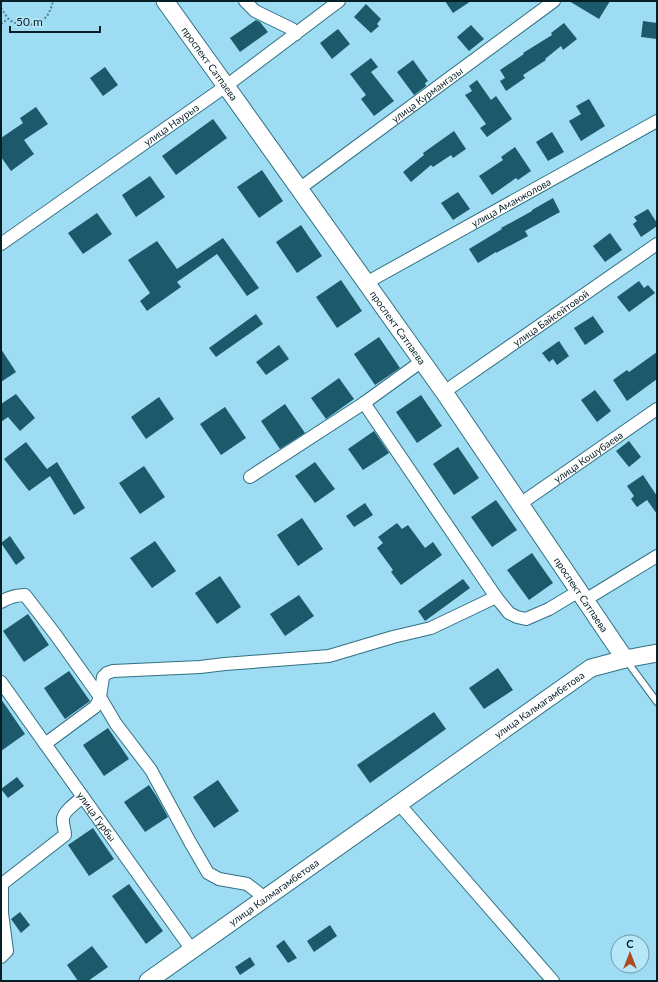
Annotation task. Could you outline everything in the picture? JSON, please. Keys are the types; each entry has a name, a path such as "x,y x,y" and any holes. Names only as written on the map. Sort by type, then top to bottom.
{"street":[{"name":"проспект Сатпаева","path":"165,1 444,392 625,659"},
{"path":"245,1 255,11 292,29 296,34"},
{"name":"улица Наурыз","path":"1,244 226,86 339,1"},
{"name":"улица Курмангазы","path":"299,189 554,1"},
{"name":"улица Аманжолова","path":"366,283 657,122"},
{"name":"улица Байсейтовой","path":"444,392 657,244"},
{"path":"250,477 364,403 422,361"},
{"path":"364,403 496,597 509,613 526,619 582,596 657,556"},
{"name":"улица Кошубаева","path":"520,504 657,409"},
{"path":"1,602 10,597 25,595 55,634 100,697 116,724 151,770 208,873 219,879 247,884 265,898"},
{"path":"45,744 95,707 100,697 103,677 107,673 113,671 200,667 329,656 393,637 431,628 496,597"},
{"name":"улица Калмагамбетова","path":"148,981 591,668 625,659 657,653"},
{"name":"улица Гурбы","path":"1,682 192,950"},
{"path":"1,957 7,950 2,913 2,884 64,835 64,814 83,796"},
{"path":"399,804 553,981"}],"lane":[{"path":"625,659 657,702"}],"path":[{"path":"1,8 12,21 21,25 30,25 39,22 46,16 53,1"},
{"path":"1,24 8,18"}],"building":[{"path":"445,1 471,1 453,13"},
{"path":"569,1 610,1 599,19"},
{"path":"366,4 381,19 377,24 379,26 371,33 354,17"},
{"path":"256,20 260,22 268,32 240,52 230,38"},
{"path":"643,21 657,23 657,39 641,37"},
{"path":"564,23 577,39 563,50 561,46 545,59 546,60 523,75 525,78 506,91 500,81 505,78 500,70 524,54 523,53 552,35 551,33"},
{"path":"471,25 484,39 469,51 457,37"},
{"path":"338,29 350,44 332,59 320,43"},
{"path":"371,58 378,67 371,72 394,101 374,116 361,99 366,95 350,74"},
{"path":"413,60 428,81 425,83 426,86 414,95 397,72"},
{"path":"105,67 118,85 103,96 90,78"},
{"path":"477,80 491,100 496,96 512,119 487,137 480,128 486,124 465,95 472,91 469,86"},
{"path":"589,99 605,126 581,141 569,121 581,114 576,106"},
{"path":"36,107 48,124 24,140 34,154 11,171 1,157 1,138 23,123 20,118"},
{"path":"213,119 227,138 176,175 162,156"},
{"path":"454,131 466,149 453,158 451,155 433,167 431,165 411,182 403,172 424,155 423,153"},
{"path":"552,132 564,152 548,161 536,142"},
{"path":"515,147 531,171 518,180 516,178 492,195 479,176 503,160 501,157"},
{"path":"262,170 283,201 259,218 237,187"},
{"path":"150,176 165,197 136,217 122,195"},
{"path":"458,192 470,209 453,220 441,203"},
{"path":"553,198 560,212 525,231 528,236 478,263 469,249 502,229 501,228"},
{"path":"648,209 657,223 657,226 641,237 633,224 637,221 634,217"},
{"path":"97,213 112,234 83,254 68,233"},
{"path":"301,225 322,256 297,273 276,242"},
{"path":"610,233 622,250 605,262 593,246"},
{"path":"223,238 259,288 247,296 217,254 177,282 181,287 147,311 140,301 150,293 128,260 157,241 177,269"},
{"path":"341,280 362,311 337,328 316,297"},
{"path":"639,281 644,288 648,285 655,293 629,312 617,297"},
{"path":"256,314 263,324 216,357 209,348"},
{"path":"593,316 604,332 585,345 574,328"},
{"path":"379,337 400,368 375,385 354,354"},
{"path":"559,341 569,356 557,365 553,359 549,362 542,353"},
{"path":"279,345 289,359 266,375 256,362"},
{"path":"1,349 16,372 1,382"},
{"path":"657,352 657,379 627,401 613,380 627,370 629,372"},
{"path":"339,378 354,399 326,419 311,398"},
{"path":"595,390 611,411 597,422 581,400"},
{"path":"16,394 35,418 20,431 8,417 1,422 1,404"},
{"path":"421,395 442,426 417,443 396,412"},
{"path":"159,397 174,419 146,439 131,417"},
{"path":"285,404 305,433 280,449 261,421"},
{"path":"225,407 246,438 221,455 200,424"},
{"path":"374,431 389,453 363,470 348,449"},
{"path":"629,441 641,457 629,467 616,451"},
{"path":"26,442 47,469 57,462 85,508 74,515 50,476 29,491 4,459"},
{"path":"458,447 479,478 454,495 433,464"},
{"path":"315,462 335,489 315,503 295,476"},
{"path":"144,466 165,497 140,514 119,483"},
{"path":"643,475 657,496 657,514 647,500 637,507 631,499 634,496 627,486"},
{"path":"496,500 517,530 492,547 471,517"},
{"path":"365,503 373,515 354,527 346,516"},
{"path":"302,518 323,549 298,566 277,535"},
{"path":"397,523 402,529 408,525 425,548 433,542 442,555 401,585 391,572 393,570 377,548 383,543 378,537"},
{"path":"10,536 25,558 16,565 1,543"},
{"path":"155,541 176,571 152,588 130,558"},
{"path":"532,553 553,583 529,600 507,570"},
{"path":"220,576 241,607 217,624 195,593"},
{"path":"463,579 470,588 425,621 418,611"},
{"path":"299,595 314,616 285,636 270,614"},
{"path":"28,614 49,645 24,662 3,631"},
{"path":"498,668 513,690 484,709 469,688"},
{"path":"69,671 90,701 65,719 44,688"},
{"path":"1,699 25,734 1,751"},
{"path":"434,712 446,729 370,783 357,765"},
{"path":"108,728 129,759 104,776 83,745"},
{"path":"17,777 24,786 8,798 1,789"},
{"path":"218,780 239,811 214,828 193,797"},
{"path":"149,785 168,817 145,832 124,802"},
{"path":"93,828 114,859 89,876 68,845"},
{"path":"129,884 163,931 146,944 112,896"},
{"path":"20,912 30,925 21,933 11,919"},
{"path":"330,925 337,936 314,952 307,941"},
{"path":"284,940 297,958 288,963 276,946"},
{"path":"92,946 108,967 88,981 78,981 67,965"},
{"path":"250,957 255,965 240,975 235,967"}]}
